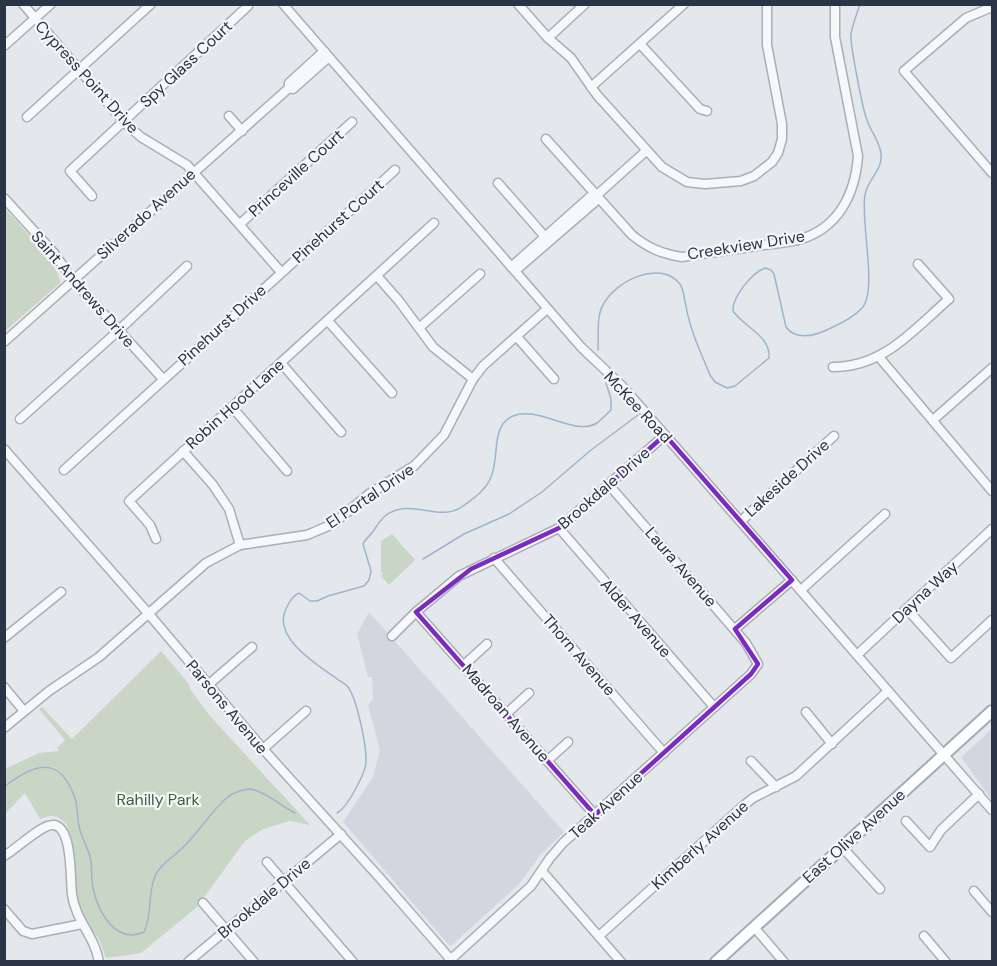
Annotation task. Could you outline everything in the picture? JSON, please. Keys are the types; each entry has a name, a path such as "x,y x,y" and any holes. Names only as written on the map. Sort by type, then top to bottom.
{"main road":[{"name":"East Olive Avenue","path":"716,962 993,711"}],"street":[{"name":"Cypress Point Drive","path":"23,4 124,122 141,138 175,156 193,171 281,272"},
{"path":"4,46 51,4"},
{"path":"27,117 151,4"},
{"name":"McKee Road","path":"283,4 547,309 581,347 621,385 993,810"},
{"path":"518,4 548,38 571,58 591,87 662,167 687,182 705,184 741,181 754,176 772,162 778,153 782,139 782,124 767,45 767,4"},
{"path":"548,38 585,4"},
{"path":"591,87 684,4"},
{"name":"Creekview Drive","path":"546,140 632,235 645,246 665,255 682,257 797,240 816,233 831,222 851,194 858,156 835,38 835,4"},
{"name":"Spy Glass Court","path":"92,196 70,171 248,6"},
{"path":"993,7 966,18 904,71 993,172"},
{"path":"640,44 700,109 707,111"},
{"name":"Silverado Avenue","path":"4,342 193,171 289,88 293,89 326,54"},
{"path":"229,116 242,131"},
{"name":"Princeville Court","path":"240,224 352,122"},
{"path":"513,269 548,239 592,195 597,195 646,151"},
{"name":"Pinehurst Court","path":"281,272 395,170"},
{"path":"498,183 548,239"},
{"name":"Saint Andrews Drive","path":"4,198 54,253 73,280 163,379"},
{"name":"Robin Hood Lane","path":"156,539 150,525 129,501 434,223"},
{"path":"833,367 863,364 879,357 949,299 918,264"},
{"path":"20,419 187,266"},
{"name":"Pinehurst Drive","path":"64,470 281,272"},
{"path":"419,328 480,274"},
{"path":"377,276 433,347 473,379"},
{"name":"El Portal Drive","path":"4,728 63,680 99,657 206,563 240,545 307,534 333,524 369,494 414,466 444,435 473,379 489,360 547,309"},
{"path":"328,321 392,393"},
{"path":"517,336 554,379"},
{"path":"879,357 989,480 993,491"},
{"path":"280,363 341,432"},
{"path":"933,420 993,368"},
{"path":"232,407 287,471"},
{"name":"Brookdale Drive","path":"392,636 448,584 471,569 559,528 665,435"},
{"name":"Lakeside Drive","path":"741,521 834,436"},
{"name":"Parsons Avenue","path":"4,448 263,749 450,961"},
{"path":"183,451 213,485 230,509 240,545"},
{"name":"Laura Avenue","path":"609,485 752,650"},
{"path":"801,590 885,514"},
{"name":"Alder Avenue","path":"559,528 714,707"},
{"name":"Dayna Way","path":"857,655 993,529"},
{"name":"Thorn Avenue","path":"494,558 664,753"},
{"path":"735,629 792,580"},
{"path":"4,638 61,592"},
{"path":"907,609 951,658 993,620"},
{"name":"Madroan Avenue","path":"416,612 595,815"},
{"path":"464,665 487,644"},
{"path":"208,685 252,647"},
{"name":"Teak Avenue","path":"450,961 531,886 556,850 751,675 758,664 752,650"},
{"path":"4,687 24,711"},
{"name":"Kimberly Avenue","path":"599,936 748,802 796,776 888,691"},
{"path":"506,714 529,693"},
{"path":"263,749 306,711"},
{"path":"806,712 832,744"},
{"path":"547,761 568,742"},
{"path":"752,761 776,788"},
{"path":"906,821 930,847 941,830 979,794"},
{"path":"4,856 21,846 42,828 53,825 59,827 63,832 71,864 73,900 82,924 95,946 99,962"},
{"name":"Brookdale Drive","path":"188,962 340,834"},
{"path":"842,847 880,889"},
{"path":"267,862 353,962"},
{"path":"542,870 621,962"},
{"path":"974,891 993,912"},
{"path":"203,903 254,962"},
{"path":"4,909 23,931 32,934 82,924"},
{"path":"754,927 784,962"},
{"path":"924,936 946,962"}],"highlighted area":[{"path":"665,435 792,580 735,629 758,664 751,674 595,815 416,612 471,569 559,528"}],"shaded area":[{"path":"369,612 564,832 540,855 519,884 452,945 449,945 343,822 373,777 380,750 368,705 373,699 372,677 368,677 357,634"},
{"path":"992,729 992,800 961,757"}],"green space":[{"path":"4,208 54,266 60,283 5,331"},
{"path":"392,534 415,560 389,585 381,576 383,574 381,571 381,541"},
{"name":"Rahilly Park","path":"161,651 189,684 190,689 210,716 310,825 290,821 263,829 245,841 197,907 141,953 106,958 99,939 78,906 75,869 67,825 55,816 40,819 25,793 5,814 5,769 39,753 59,751 57,748 65,740 39,709 42,707 72,739"}],"waterway":[{"path":"598,350 599,315 609,296 627,281 650,273 661,273 680,284 693,333 710,375 715,382 727,388 735,386 769,358 766,344 733,311 739,293 749,280 765,268 774,274 786,327 791,332 801,336 814,335 848,319 862,308 867,299 869,286 865,195 880,165 881,154 865,114 851,41 860,4"},
{"path":"337,813 350,798 365,768 366,756 361,724 348,687 300,650 286,631 283,621 290,600 299,593 310,601 317,601 364,586 369,580 371,571 363,544 385,516 404,509 445,512 454,511 463,506 489,482 494,469 498,434 506,421 513,416 534,414 578,426 597,423 611,410 611,399 606,383"},
{"path":"423,559 464,534 509,514 542,492 591,450 638,415"},
{"path":"4,787 36,769 46,767 62,775 69,784 77,805 79,826 90,856 92,885 99,907 110,924 117,930 134,935 144,932 147,925 153,881 158,870 186,845 229,796 244,790 255,790 295,813"}]}
